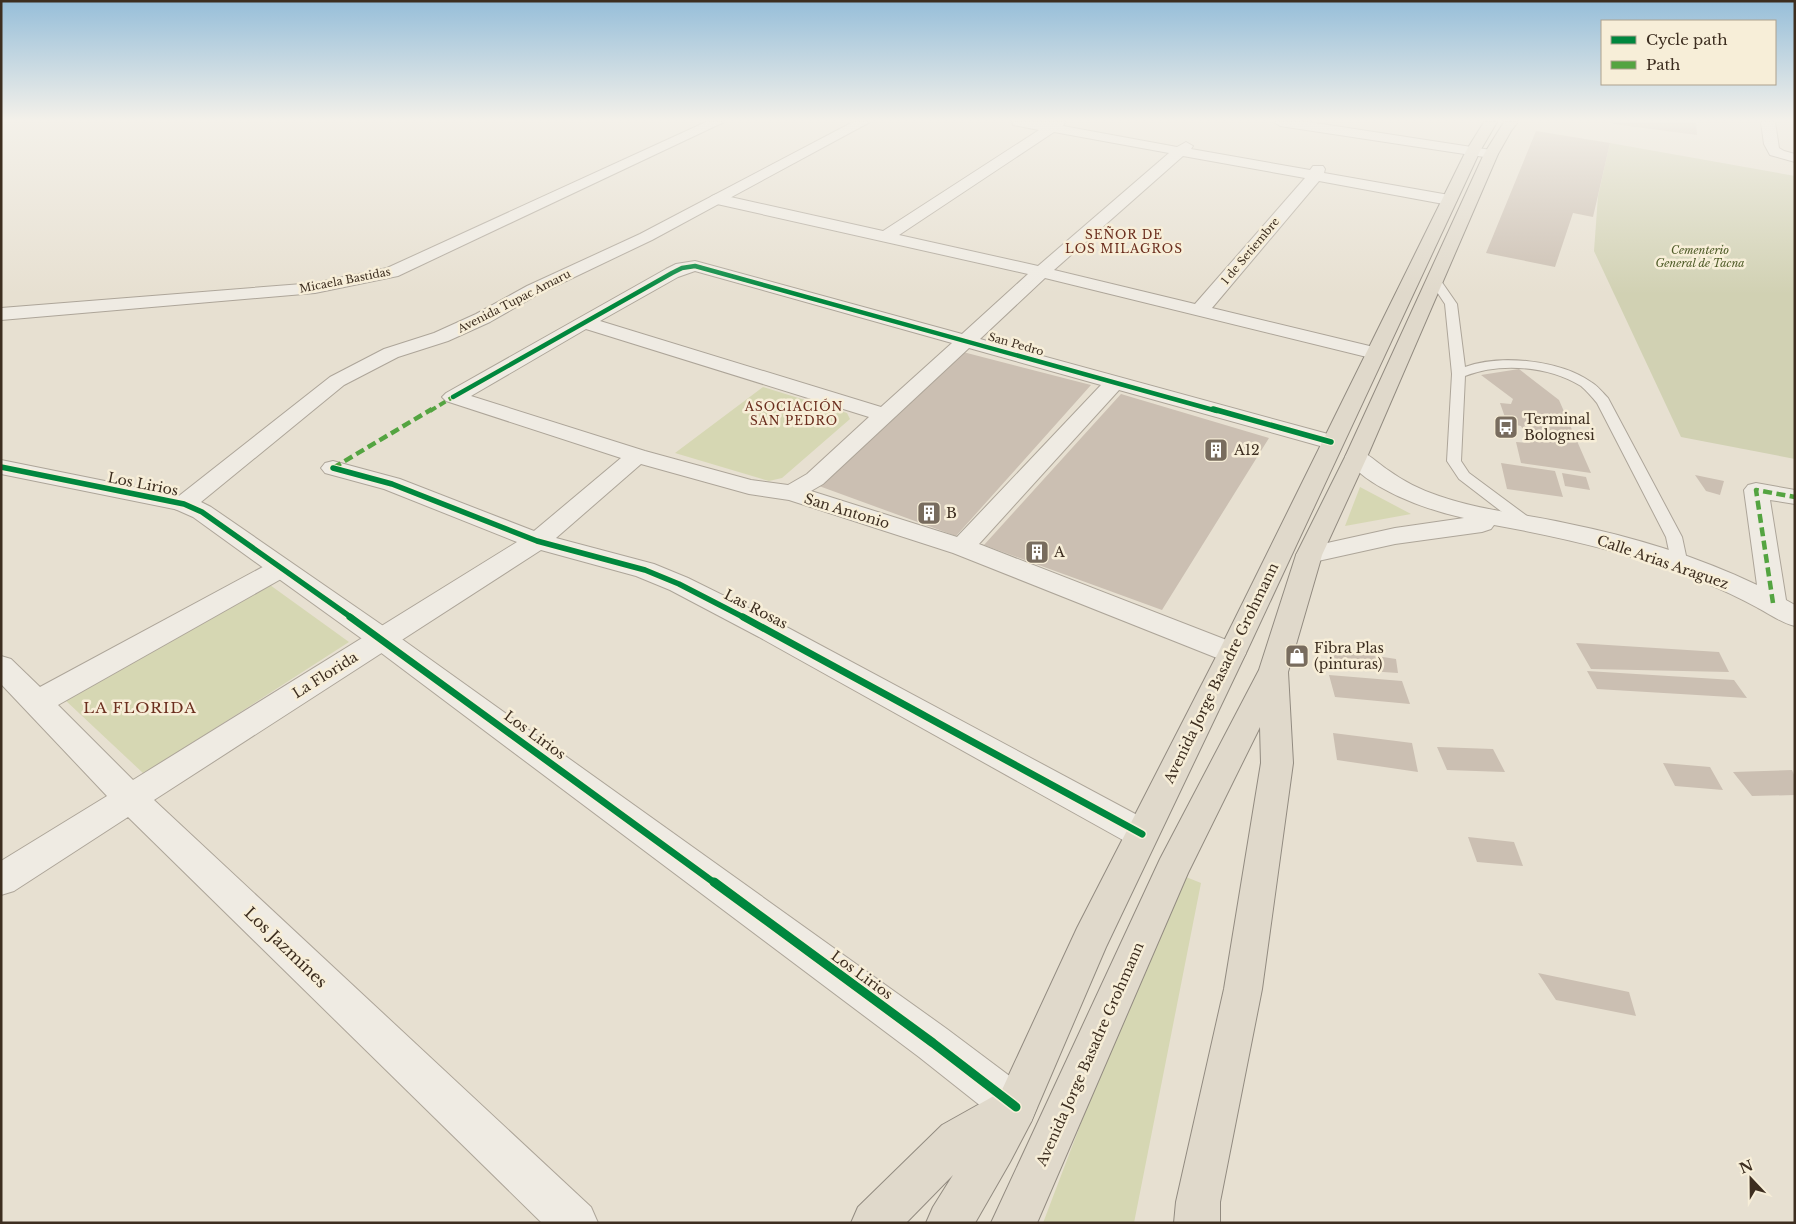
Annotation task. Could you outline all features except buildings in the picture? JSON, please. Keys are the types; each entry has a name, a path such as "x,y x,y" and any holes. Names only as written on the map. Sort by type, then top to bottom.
{"highway":[{"name":"Avenida Jorge Basadre Grohmann","path":"949,1223 995,1147 1016,1107 1090,940 1232,653 1450,196 1462,179"},
{"name":"Avenida Jorge Basadre Grohmann","path":"1014,1223 1172,870 1274,670 1309,555 1356,458 1435,280 1472,179"},
{"path":"1197,1223 1198,1202 1242,989 1276,763 1274,670"},
{"path":"874,1223 957,1140 1016,1107"}],"street":[{"name":"Micaela Bastidas","path":"1,314 315,288 392,272 594,179"},
{"name":"Avenida Tupac Amaru","path":"184,504 337,381 361,367 391,353 458,329 533,290 646,237 756,179"},
{"path":"885,237 973,179"},
{"path":"792,494 815,479 965,340 1147,179"},
{"name":"1 de Setiembre","path":"1200,310 1303,179"},
{"path":"1384,179 1450,196"},
{"path":"718,199 1041,272 1374,353"},
{"name":"San Pedro","path":"586,324 672,273 682,268 695,266 1331,442"},
{"path":"586,324 884,416"},
{"name":"San Antonio","path":"586,324 454,397 637,456 749,487 792,494 962,547 1232,653"},
{"path":"962,547 1115,382"},
{"name":"La Florida","path":"1,880 537,541 637,456"},
{"name":"Calle Arias Araguez","path":"1356,458 1397,488 1435,504 1457,511 1525,522 1609,541 1680,565 1773,603 1795,616"},
{"name":"Los Lirios","path":"1,467 184,504 202,512 382,639 925,1037 1016,1107"},
{"name":"Las Rosas","path":"333,468 392,484 537,541 629,565 679,584 769,630 1142,834"},
{"path":"1773,603 1756,490 1795,497"},
{"name":"Calle Arias Araguez","path":"1309,555 1366,540 1428,529 1525,522"},
{"path":"37,703 281,568"},
{"name":"Los Jazmínes","path":"1,666 130,798 575,1223"}],"lane":[{"path":"1435,280 1451,304 1459,374 1454,461 1464,476 1525,522"},
{"path":"1459,374 1474,367 1509,364 1556,372 1586,384 1603,401 1674,537 1680,565"}],"green space":[{"name":"Cementerio General de Tacna","path":"1602,179 1795,179 1795,459 1681,437 1594,251 1598,196"},
{"path":"763,387 847,413 850,419 782,478 769,481 675,453"},
{"path":"1360,487 1411,514 1345,526"},
{"path":"270,585 349,642 144,774 64,699"},
{"path":"1176,873 1201,883 1134,1223 1043,1223"}],"marked path":[{"path":"333,468 453,397"},
{"path":"1773,603 1756,490 1795,497"}],"cycle path":[{"path":"453,397 672,273 682,268 695,266 1331,442"},
{"path":"1,467 184,504 202,512 382,639 933,1043 1016,1107"},
{"path":"333,468 392,484 537,541 645,570 679,584 769,630 1142,834"}],"place":[{"name":"Terminal Bolognesi","path":"1506,427"},
{"name":"A12","path":"1216,450"},
{"name":"B","path":"929,513"},
{"name":"A","path":"1037,552"},
{"name":"Fibra Plas (pinturas)","path":"1297,656"}],"district":[{"name":"SEÑOR DE LOS MILAGROS","path":"1124,242"},
{"name":"ASOCIACIÓN SAN PEDRO","path":"794,414"},
{"name":"LA FLORIDA","path":"140,708"}]}
